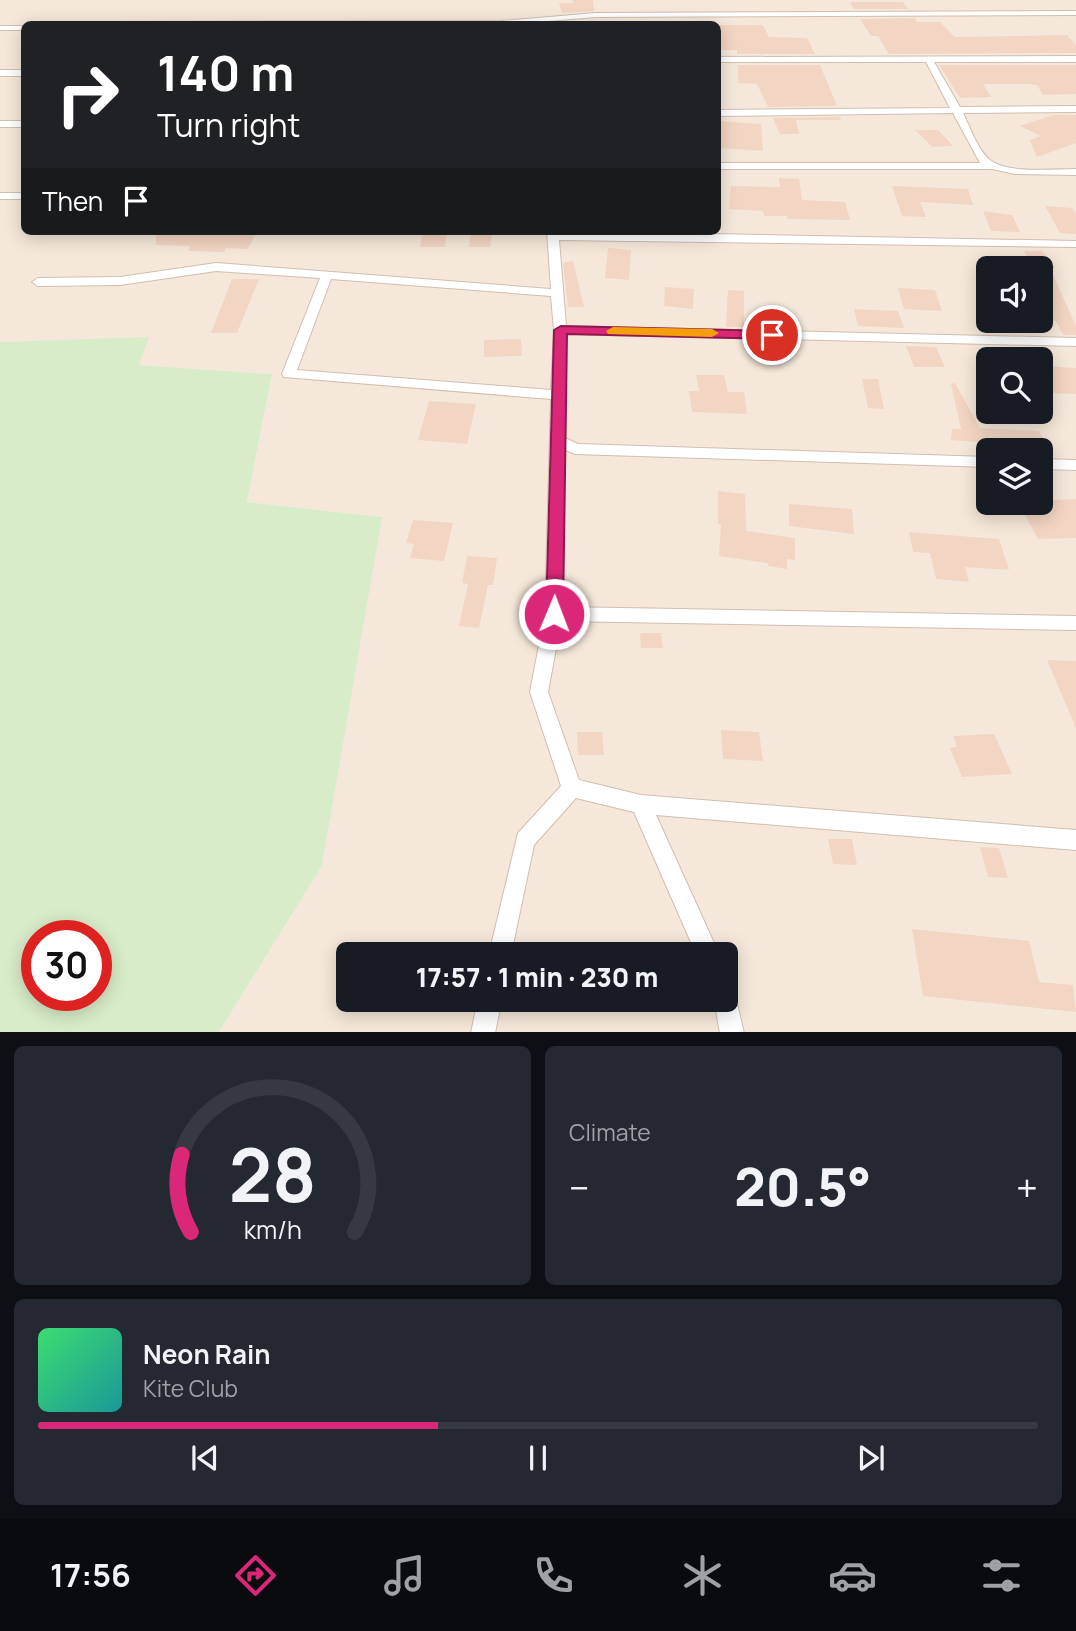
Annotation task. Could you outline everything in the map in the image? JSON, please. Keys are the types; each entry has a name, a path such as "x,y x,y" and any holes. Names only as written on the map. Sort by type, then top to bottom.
{"street":[{"path":"525,21 596,15 1076,13"},
{"path":"0,28 21,28"},
{"path":"721,59 1076,59"},
{"path":"929,60 985,161 991,166"},
{"path":"0,74 21,74"},
{"path":"721,113 1076,109"},
{"path":"0,124 21,124"},
{"path":"721,166 991,166 1076,172"},
{"path":"0,195 21,196"},
{"path":"553,235 561,330 556,439 554,614 539,692 572,788"},
{"path":"605,235 1076,244"},
{"path":"38,282 120,281 216,267 558,293"},
{"path":"327,275 289,374 558,394"},
{"path":"561,330 1076,342"},
{"path":"556,439 575,449 976,462"},
{"path":"1053,464 1076,465"},
{"path":"554,614 1076,623"},
{"path":"572,788 640,804 1076,840"},
{"path":"503,942 525,841 572,788"},
{"path":"640,804 703,942"},
{"path":"483,1032 487,1012"},
{"path":"728,1012 732,1032"}],"shaded area":[{"path":"0,0 1076,0 1076,1032 219,1032 322,866 381,517 247,502 272,374 138,365 148,338 0,342"}],"green space":[{"path":"149,337 139,365 272,374 247,502 382,517 322,866 219,1032 0,1032 0,342"}],"building":[{"path":"573,0 593,0 594,11 562,13 559,3 573,3"},
{"path":"850,2 903,2 908,9 854,9"},
{"path":"915,18 917,22 940,22 955,37 1067,35 1076,45 1076,53 889,54 878,36 871,36 860,19"},
{"path":"721,25 763,25 769,37 807,38 815,54 737,54 737,50 721,50"},
{"path":"738,65 820,65 837,106 768,107 757,84 738,83"},
{"path":"939,65 1076,65 1076,94 1043,95 1037,85 1028,84 983,84 991,97 960,98"},
{"path":"1053,115 1076,115 1076,143 1037,157 1030,140 1041,136 1020,126"},
{"path":"840,117 841,120 796,120 799,134 780,134 773,118"},
{"path":"721,121 761,124 763,151 721,148"},
{"path":"915,130 938,130 953,146 932,147"},
{"path":"779,178 799,179 802,200 845,202 850,220 788,219 787,216 764,216 763,211 729,209 731,186 780,187"},
{"path":"892,186 968,189 973,205 920,202 926,217 902,216"},
{"path":"1045,206 1072,208 1076,213 1076,234 1060,233"},
{"path":"983,211 1012,215 1020,232 991,231"},
{"path":"156,235 255,235 248,249 226,248 224,252 188,251 190,246 156,245"},
{"path":"422,235 447,235 445,247 420,247"},
{"path":"470,235 492,235 490,247 469,247"},
{"path":"608,248 631,250 629,280 605,278"},
{"path":"1024,251 1041,251 1046,256 1027,256"},
{"path":"573,261 584,307 568,307 563,263"},
{"path":"1053,275 1076,326 1076,335 1063,335 1056,321 1053,321"},
{"path":"232,279 259,279 237,333 211,333"},
{"path":"665,287 694,289 693,309 664,306"},
{"path":"898,288 935,290 942,311 904,309"},
{"path":"728,290 744,291 744,327 726,327"},
{"path":"854,309 898,311 904,328 858,326"},
{"path":"521,339 522,356 484,357 484,340"},
{"path":"906,346 936,347 945,367 914,367"},
{"path":"1053,367 1076,368 1076,394 1053,393"},
{"path":"696,375 724,375 728,392 744,392 747,414 692,412 689,391 699,391"},
{"path":"862,379 878,379 884,409 868,408"},
{"path":"955,383 980,428 1039,431 1043,438 976,438 976,442 951,440 952,429 961,429 951,384"},
{"path":"429,401 476,404 467,444 418,440"},
{"path":"718,491 745,494 746,531 795,538 795,560 787,559 787,569 768,566 768,563 719,556 721,524 718,524"},
{"path":"1076,499 1076,538 1038,539 1025,515 1053,515 1053,500"},
{"path":"789,504 852,509 854,534 789,526"},
{"path":"413,520 453,523 444,561 410,558 414,544 406,543"},
{"path":"909,532 999,539 1009,570 965,567 969,582 936,579 930,553 913,552"},
{"path":"467,556 497,558 493,585 488,585 479,628 459,626 468,584 462,583"},
{"path":"640,633 661,633 663,648 641,648"},
{"path":"1047,660 1076,661 1076,728"},
{"path":"721,730 759,732 763,761 723,759"},
{"path":"577,732 602,732 604,755 578,755"},
{"path":"994,734 1012,774 962,777 950,748 957,747 953,736"},
{"path":"828,839 852,839 857,865 833,864"},
{"path":"980,847 999,848 1008,878 988,877"},
{"path":"912,929 1029,941 1039,982 1073,985 1076,1012 923,996"}],"slow traffic":[{"path":"613,331 712,333"}],"route":[{"path":"554,614 556,439 561,330 772,335"}]}
